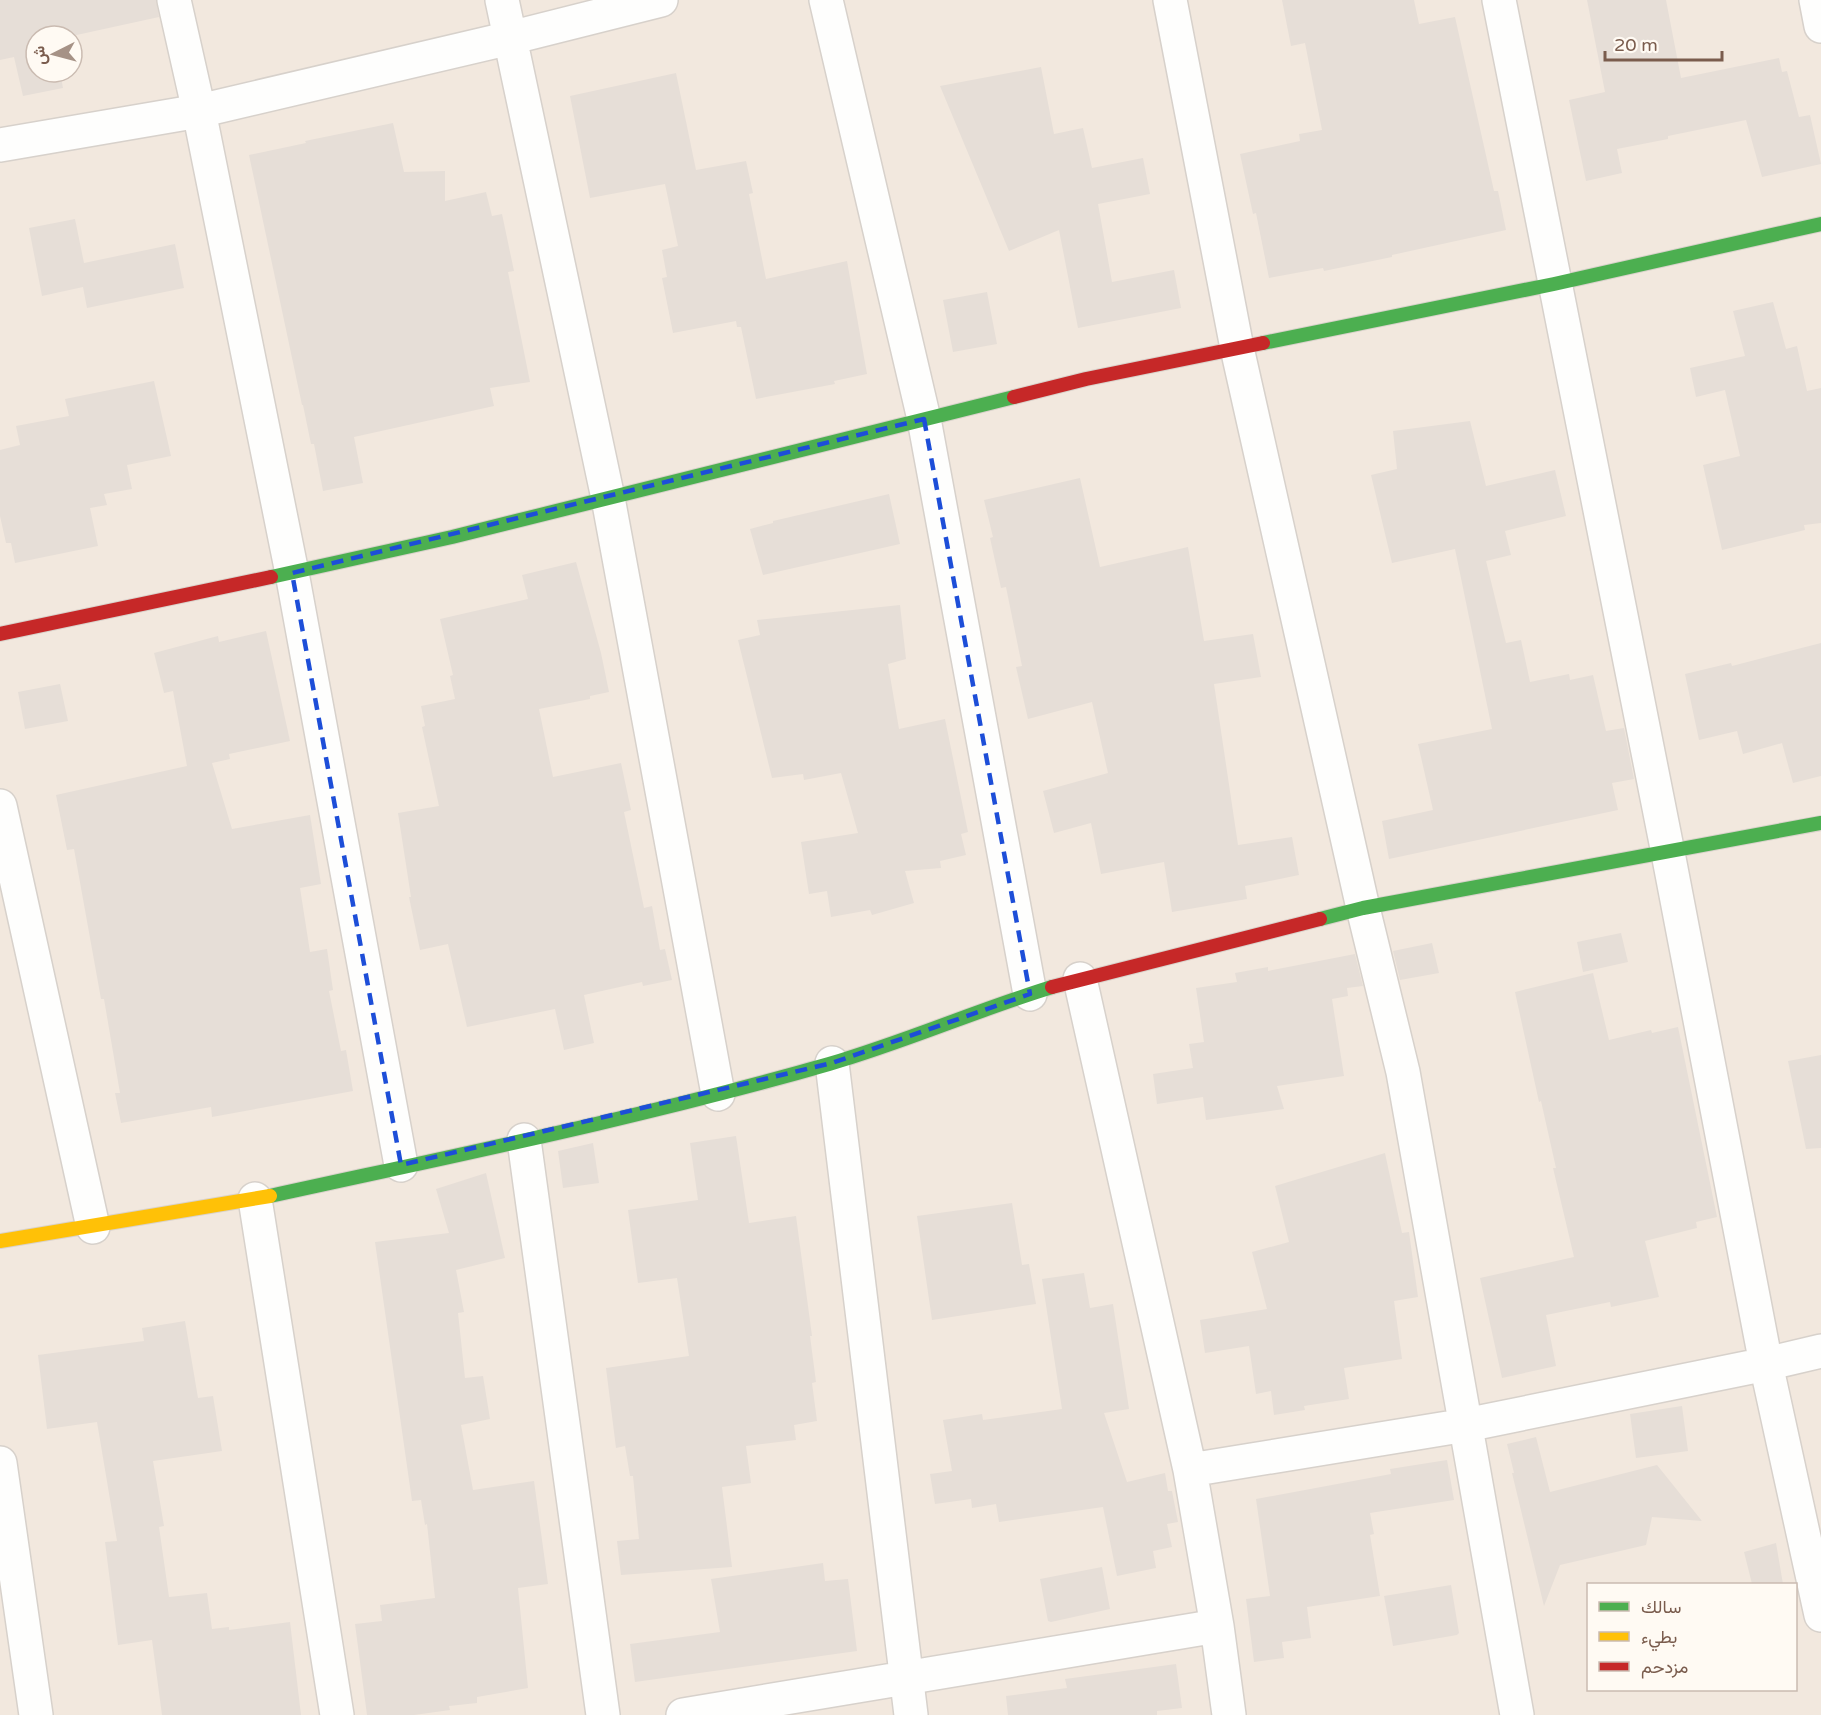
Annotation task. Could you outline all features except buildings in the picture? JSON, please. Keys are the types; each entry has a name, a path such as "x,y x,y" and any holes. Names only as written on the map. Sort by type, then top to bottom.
{"street":[{"path":"174,0 199,111 292,573 401,1165"},
{"path":"502,0 608,498 718,1094"},
{"path":"0,145 199,111 661,0"},
{"path":"826,0 924,419 1030,994"},
{"path":"1170,0 1237,348 1363,908 1403,1072 1517,1715"},
{"path":"1499,0 1668,853 1766,1364 1821,1615"},
{"path":"1816,0 1821,26"},
{"path":"0,634 292,573 608,498 1086,379 1554,284 1821,224"},
{"path":"0,806 93,1227"},
{"path":"0,1241 255,1199 401,1165 524,1140 718,1094 832,1064 1030,994 1080,979 1363,908 1821,823"},
{"path":"1080,979 1191,1470 1229,1715"},
{"path":"832,1064 911,1715"},
{"path":"524,1140 603,1715"},
{"path":"255,1199 337,1715"},
{"path":"1191,1470 1467,1425 1821,1351"},
{"path":"0,1462 36,1715"},
{"path":"683,1715 1217,1626"}],"highlighted area":[{"path":"924,419 1030,994 832,1063 401,1165 292,573"}],"shaded area":[{"path":"0,0 1821,0 1821,1715 0,1715"}],"traffic: fast":[{"path":"1263,343 1554,284 1821,224"},
{"path":"271,577 452,537 1014,397"},
{"path":"1320,919 1363,908 1821,823"},
{"path":"270,1196 551,1134 760,1083 857,1055 1052,987"}],"traffic: slow":[{"path":"0,1241 270,1196"}],"traffic: jam":[{"path":"1014,397 1086,379 1263,343"},
{"path":"0,634 271,577"},
{"path":"1052,987 1320,919"}]}
